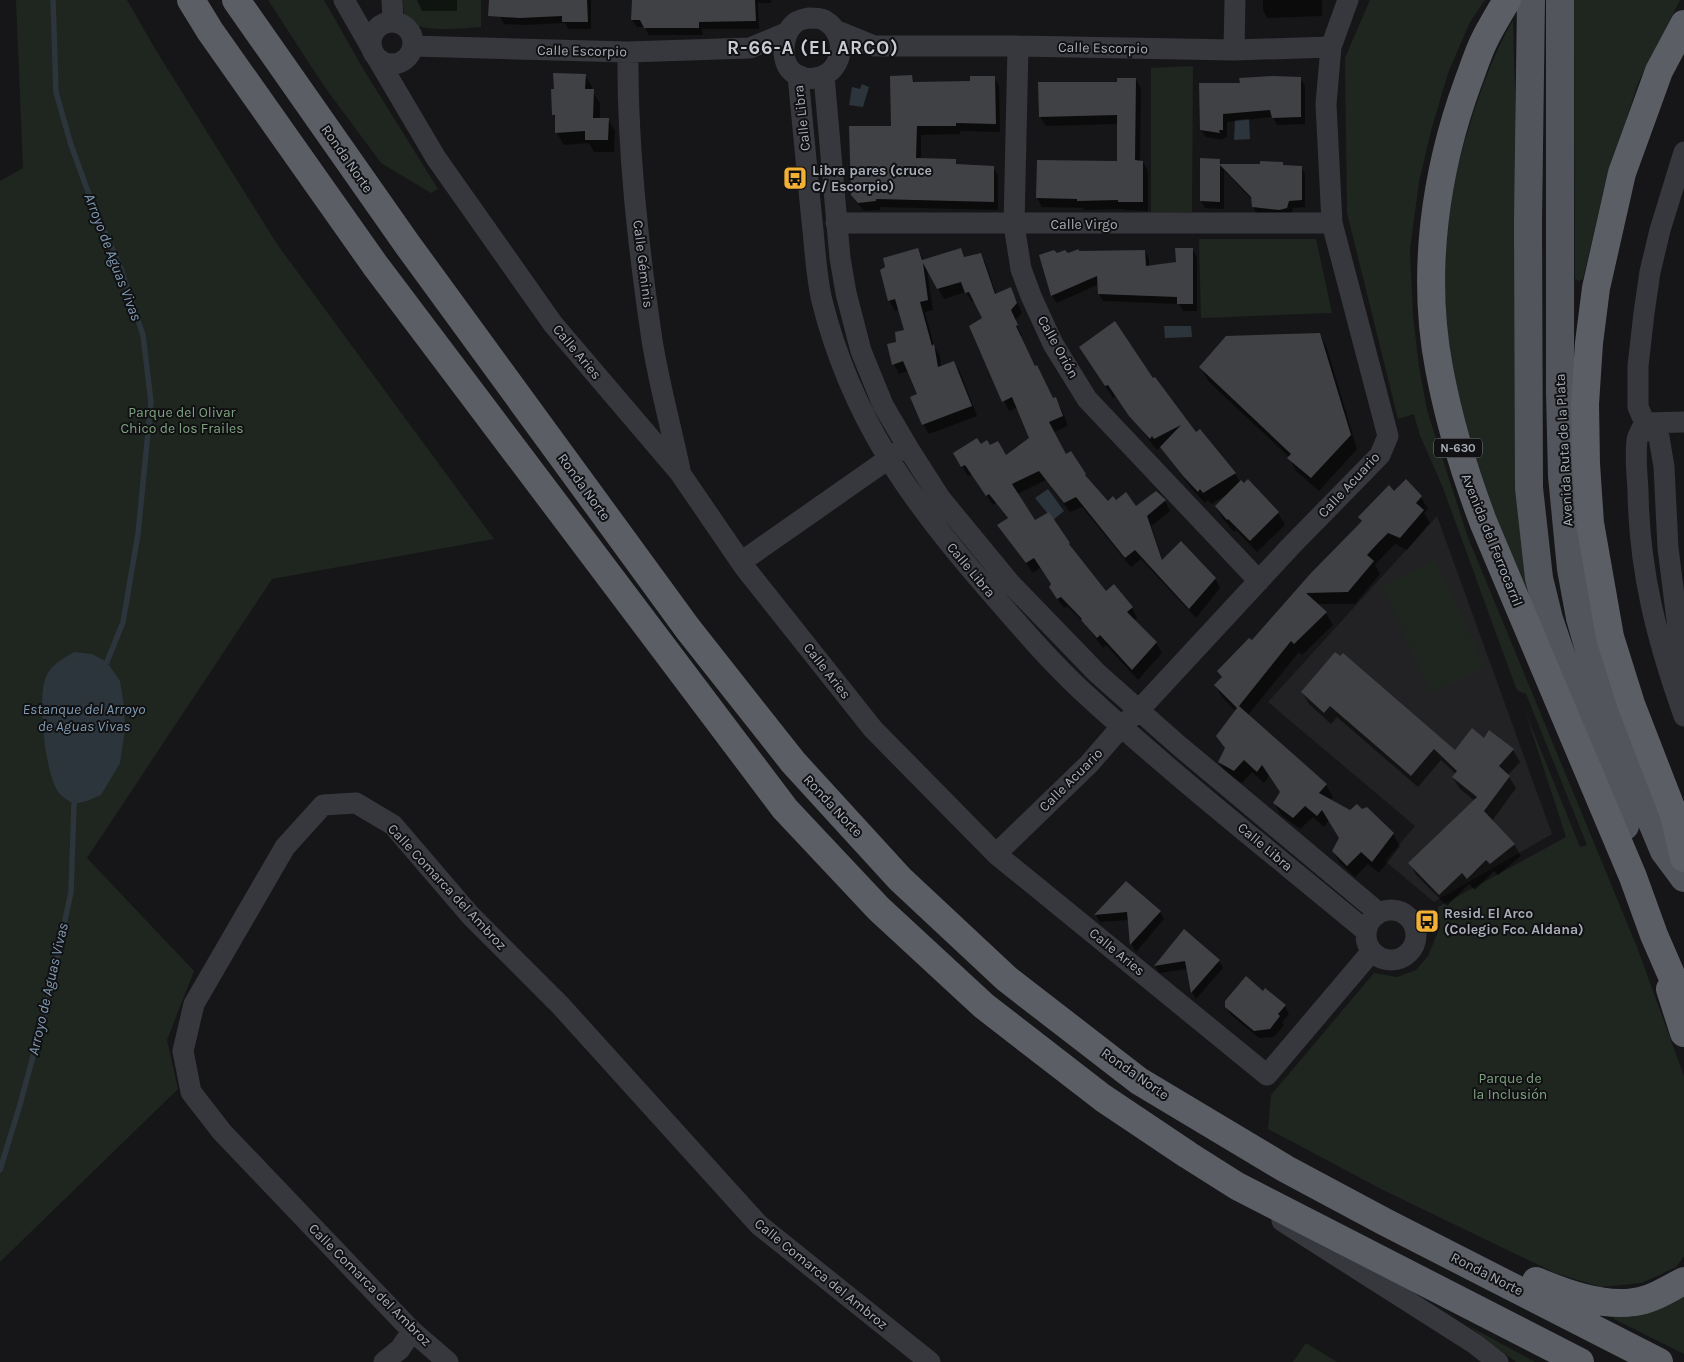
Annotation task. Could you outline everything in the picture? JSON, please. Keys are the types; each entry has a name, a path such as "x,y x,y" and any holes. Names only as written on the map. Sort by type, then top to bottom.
{"highway":[{"path":"191,0 216,39 376,265 785,809 878,909 984,1006 1103,1098 1188,1155 1237,1186 1580,1362"},
{"name":"Ronda Norte","path":"236,0 407,244 688,629 793,762 900,879 1007,979 1139,1080 1286,1169 1385,1222 1659,1362"},
{"name":"Avenida del Ferrocarril","path":"1507,0 1483,44 1477,60 1450,137 1441,177 1434,218 1432,290 1438,368 1465,473 1484,524 1633,877 1654,934 1684,1004"},
{"path":"1684,24 1659,71 1622,173 1596,288 1589,343 1585,404 1586,464 1590,523 1610,637 1632,704 1674,815 1684,858"},
{"path":"1654,934 1684,1033"},
{"path":"1385,1222 1443,1240 1510,1271 1570,1295 1602,1301 1634,1302 1660,1294 1684,1281"}],"main road":[{"path":"1531,0 1528,222 1529,488 1538,569 1549,620 1587,730 1634,849 1633,877"},
{"name":"Avenida Ruta de la Plata","path":"1560,1 1560,393 1562,476 1571,569 1580,618 1596,674 1638,789 1664,851 1684,878"}],"street":[{"name":"Calle Aries","path":"344,0 436,158 553,324 680,473 741,562 873,729 996,854 1267,1075 1369,941"},
{"path":"392,0 393,21"},
{"path":"792,71 784,49 802,0"},
{"path":"1234,50 1235,0"},
{"name":"Calle Acuario","path":"996,854 1089,764 1122,726 1380,455 1388,436 1332,223 1326,104 1332,47 1348,0"},
{"path":"827,17 841,48 830,71 813,79 792,71 750,48 809,18 827,17"},
{"name":"Calle Escorpio","path":"827,17 874,46"},
{"path":"393,21 400,23 411,32 413,46 408,58 402,62 389,64 374,54 371,38 374,31 386,22 393,21"},
{"name":"Calle Escorpio","path":"413,46 628,52 750,48"},
{"name":"Calle Escorpio","path":"830,71 874,46 1018,46 1234,50 1332,47"},
{"name":"Calle Orión","path":"1018,46 1014,224 1021,269 1031,296 1053,344 1087,399 1260,581"},
{"name":"Calle Géminis","path":"628,52 628,91 637,226 653,342 680,473"},
{"name":"Calle Libra","path":"792,71 821,300 840,361 863,416 888,459 922,509 951,546 1028,636 1081,690 1369,941"},
{"name":"Calle Libra","path":"830,71 836,223 846,293 861,351 883,405 940,498 1010,583 1097,673 1177,744 1379,913"},
{"path":"1684,152 1660,230 1650,272 1638,366 1638,407 1644,423 1660,436 1664,467 1668,548 1684,676"},
{"name":"Calle Virgo","path":"836,223 1332,223"},
{"path":"1644,423 1684,422"},
{"path":"1644,423 1638,439 1638,513 1641,553 1651,611 1666,665 1684,716"},
{"path":"741,562 907,446"},
{"path":"1641,553 1648,548 1668,548"},
{"path":"1651,611 1665,614 1676,609"},
{"name":"Calle Comarca del Ambroz","path":"448,1362 412,1330 222,1132 192,1092 183,1051 194,1004 284,847 323,805 356,803 393,825 471,916 560,1005 758,1226 930,1362"},
{"path":"1393,910 1406,915 1412,920 1415,927 1415,944 1410,952 1396,960 1387,960 1379,957 1369,941 1370,921 1379,913 1393,910"},
{"path":"1237,1186 1289,1226 1475,1344 1498,1362"},
{"path":"384,1362 400,1348 412,1330"}],"shaded area":[{"path":"1437,516 1552,834 1434,902 1385,861 1415,826 1268,702"}],"green space":[{"name":"Parque del Olivar Chico de los Frailes","path":"16,0 127,0 157,52 277,244 494,539 272,579 87,858 194,971 167,1040 178,1089 0,1262 0,181 23,168"},
{"path":"268,0 324,0 362,67 438,189 431,193 381,163 324,86"},
{"path":"403,0 481,0 481,27 441,29 421,27 407,19"},
{"name":"Parque de la Inclusión","path":"1370,0 1485,0 1470,22 1448,73 1431,131 1419,182 1410,250 1413,315 1419,366 1427,410 1467,535 1637,947 1684,1076 1684,1256 1676,1267 1642,1283 1601,1287 1555,1273 1383,1190 1268,1129 1271,1095 1374,973 1397,977 1416,970 1428,956 1440,927 1438,907 1566,837 1525,711 1580,847 1587,845 1526,694 1518,691 1516,688 1443,488 1419,433 1414,414 1398,419 1347,213 1345,58"},
{"path":"1574,0 1680,0 1638,83 1603,193 1583,279 1579,281 1575,279"},
{"path":"1513,20 1529,588 1526,587 1521,578 1498,523 1468,437 1454,378 1447,333 1445,301 1447,224 1456,173 1483,84"},
{"path":"1193,66 1192,212 1151,213 1151,68"},
{"path":"1199,239 1316,239 1332,313 1201,318"},
{"path":"1435,560 1486,667 1432,693 1381,586"},
{"path":"1684,1293 1684,1354 1614,1319 1614,1315"},
{"path":"1469,1326 1535,1362 1516,1362"},
{"path":"1306,1343 1337,1362 1293,1362"}],"water":[{"path":"862,84 869,87 863,107 849,105 852,87 860,89"},
{"path":"1249,119 1250,139 1234,140 1235,120"},
{"path":"1164,326 1191,326 1192,337 1165,338"},
{"path":"1048,489 1064,511 1053,520 1035,498"},
{"name":"Estanque del Arroyo de Aguas Vivas","path":"74,652 92,654 107,662 120,681 125,729 120,763 101,795 74,804 60,794 53,780 46,751 42,701 43,687 48,672 58,662"}],"building":[{"path":"489,0 587,0 588,22 562,22 562,16 520,18 488,16"},
{"path":"632,0 755,0 756,21 699,22 699,28 644,28 640,20 631,20"},
{"path":"553,73 586,74 585,89 594,89 593,118 609,118 608,140 585,140 585,131 555,133 555,115 552,115 551,89 554,89"},
{"path":"912,75 913,82 970,81 970,76 995,76 996,124 956,123 956,126 917,126 916,158 956,159 956,164 994,166 994,202 876,199 876,201 858,203 851,195 849,126 891,126 890,76"},
{"path":"1301,77 1301,117 1272,118 1270,110 1223,114 1223,130 1219,130 1220,133 1200,130 1199,83 1240,83 1239,78"},
{"path":"1117,78 1136,78 1135,160 1143,161 1143,202 1036,198 1037,160 1117,161 1117,115 1039,117 1038,82 1117,82"},
{"path":"1200,158 1220,159 1220,164 1260,164 1260,161 1283,162 1283,165 1302,166 1302,200 1289,201 1287,208 1279,210 1252,207 1251,197 1220,165 1220,202 1200,201"},
{"path":"918,248 922,260 961,248 964,257 981,253 995,294 1011,287 1017,303 1011,310 1018,325 1016,326 1053,398 1056,397 1063,416 1049,422 1066,454 1071,451 1085,475 1108,501 1113,496 1116,500 1126,492 1136,506 1156,491 1166,500 1147,516 1162,560 1181,541 1216,578 1189,609 1135,550 1125,558 1076,497 1064,503 1039,471 1012,484 1035,520 1049,512 1069,544 1106,591 1114,584 1133,607 1127,612 1157,642 1132,670 1100,635 1097,638 1061,597 1057,599 1049,587 1051,584 1034,558 1026,563 997,525 1008,518 989,494 986,496 965,465 961,467 953,453 977,438 981,444 987,440 990,445 998,441 1006,455 1029,438 1012,397 1002,402 969,326 982,318 969,292 965,293 961,282 937,289 923,263 928,300 920,302 932,346 934,344 938,367 954,361 972,406 922,425 910,397 917,394 903,361 892,365 887,344 896,342 895,332 904,330 895,299 888,301 880,270 885,267 883,258"},
{"path":"1175,248 1193,248 1193,304 1177,304 1177,297 1098,294 1097,276 1051,296 1039,255 1054,250 1057,253 1065,250 1068,253 1079,249 1079,251 1145,250 1146,266 1176,262"},
{"path":"1115,321 1153,378 1155,377 1196,432 1200,429 1236,473 1203,493 1200,489 1198,492 1160,447 1181,425 1154,439 1152,436 1150,439 1129,416 1108,385 1105,386 1079,347"},
{"path":"1320,333 1351,435 1311,478 1287,458 1291,454 1199,367 1226,336"},
{"path":"1248,479 1279,512 1250,541 1215,506 1241,480 1244,483"},
{"path":"1406,479 1422,496 1416,503 1424,510 1400,538 1388,533 1378,543 1367,555 1374,561 1348,592 1306,593 1327,612 1294,644 1291,641 1239,706 1327,784 1319,793 1350,810 1357,804 1362,809 1367,807 1394,833 1372,862 1361,852 1347,866 1332,851 1339,838 1322,810 1317,816 1305,806 1293,818 1273,803 1280,792 1262,765 1257,772 1244,760 1234,771 1218,762 1225,748 1216,736 1237,708 1214,685 1222,677 1217,671 1249,638 1252,640 1311,573 1362,521 1358,517 1389,485 1394,491"},
{"path":"1335,652 1340,656 1343,653 1455,750 1472,728 1484,738 1489,730 1514,749 1499,766 1510,776 1484,811 1515,844 1490,864 1486,860 1467,879 1462,873 1439,895 1408,863 1477,797 1452,777 1457,771 1434,749 1411,776 1330,706 1324,713 1301,692"},
{"path":"1126,881 1161,911 1130,945 1127,912 1094,915"},
{"path":"1184,929 1220,960 1191,993 1185,961 1154,966"},
{"path":"1246,976 1263,991 1265,988 1286,1005 1278,1014 1280,1016 1270,1029 1254,1031 1225,1007 1225,1001"}],"waterway":[{"name":"Arroyo de Aguas Vivas","path":"53,0 56,92 71,145 91,200 121,269 143,335 151,402 138,534 123,622 107,662"},
{"name":"Arroyo de Aguas Vivas","path":"0,1170 47,1005 71,892 74,804"}],"place":[{"name":"Libra pares (cruce C/ Escorpio)","path":"795,178"},
{"name":"Resid. El Arco (Colegio Fco. Aldana)","path":"1427,921"}],"district":[{"name":"R-66-A (EL ARCO)","path":"813,48"}]}
